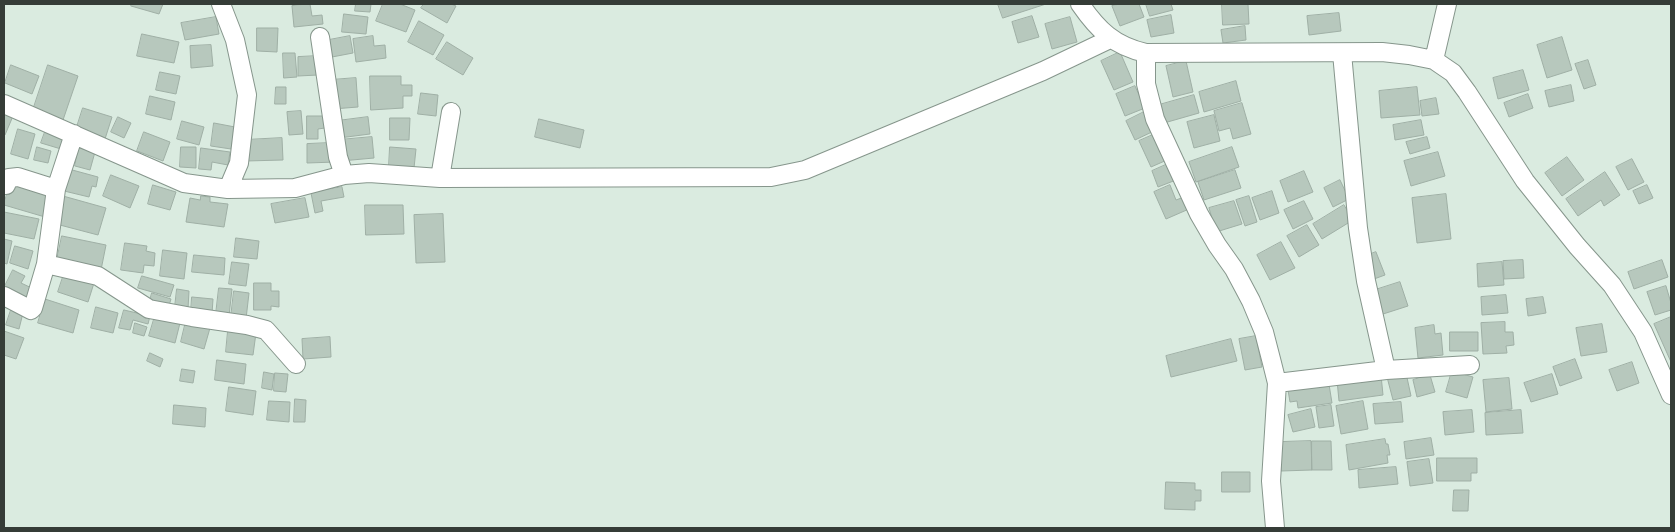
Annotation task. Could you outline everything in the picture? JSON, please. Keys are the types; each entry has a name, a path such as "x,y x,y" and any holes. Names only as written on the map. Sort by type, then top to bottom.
{"street":[{"path":"221,4 235,40 247,95 239,163 228,189"},
{"path":"1080,4 1110,39 1133,50 1146,53 1400,54 1434,60 1453,73 1525,181 1577,246 1612,285 1642,332 1671,395"},
{"path":"1434,60 1447,4"},
{"path":"320,37 338,157 344,175"},
{"path":"4,104 184,182 228,189 294,188 344,175 369,173 440,178 770,177 805,170 1044,71 1110,39"},
{"path":"1146,53 1146,84 1155,119 1199,214 1234,269 1251,301 1264,332 1277,384 1272,481 1274,528"},
{"path":"1342,53 1358,228 1366,281 1386,370"},
{"path":"440,178 451,112"},
{"path":"4,296 32,310 46,264 56,189 74,134"},
{"path":"4,185 6,185 9,178 18,177 56,189"},
{"path":"46,264 98,276 149,309 247,325 266,330 296,364"},
{"path":"1277,384 1386,370 1470,365"}],"building":[{"path":"132,4 163,4 159,14 131,6"},
{"path":"310,4 312,16 322,15 323,24 294,27 292,6"},
{"path":"356,4 371,4 370,12 355,11"},
{"path":"383,4 400,4 415,10 406,32 376,21"},
{"path":"424,4 451,4 456,6 447,23 421,8"},
{"path":"998,4 1046,4 1003,18"},
{"path":"1139,4 1144,17 1120,26 1112,6"},
{"path":"1146,4 1171,4 1173,10 1150,16"},
{"path":"1222,4 1248,4 1249,24 1223,25"},
{"path":"1339,13 1341,31 1309,35 1307,16"},
{"path":"344,14 368,17 366,34 342,32"},
{"path":"1171,15 1174,33 1151,37 1147,20"},
{"path":"1032,16 1039,37 1018,43 1012,22"},
{"path":"216,17 219,34 185,40 181,23"},
{"path":"1070,17 1077,42 1052,49 1045,24"},
{"path":"419,21 444,35 433,55 408,42"},
{"path":"1245,26 1246,40 1223,43 1221,30"},
{"path":"257,28 278,28 277,52 257,51"},
{"path":"142,34 179,42 174,63 137,56"},
{"path":"350,36 353,53 332,57 329,40"},
{"path":"373,36 374,46 385,45 386,58 356,62 353,39"},
{"path":"1562,37 1572,70 1547,78 1537,45"},
{"path":"447,42 473,58 463,75 436,59"},
{"path":"211,45 213,66 191,68 190,46"},
{"path":"1120,52 1133,82 1114,90 1101,61"},
{"path":"283,53 295,53 297,77 284,78"},
{"path":"318,56 318,75 298,76 298,57"},
{"path":"1588,60 1596,85 1584,89 1575,64"},
{"path":"1186,61 1193,92 1173,97 1166,66"},
{"path":"11,65 39,76 32,94 5,83"},
{"path":"48,65 78,76 63,120 33,110"},
{"path":"1523,70 1529,90 1498,99 1493,78"},
{"path":"160,72 180,76 176,94 156,90"},
{"path":"370,76 401,76 401,85 412,85 412,96 403,96 403,108 371,110"},
{"path":"356,78 358,107 333,109 331,80"},
{"path":"1236,81 1241,101 1204,112 1199,92"},
{"path":"1571,85 1574,101 1549,107 1545,91"},
{"path":"1135,86 1145,108 1125,116 1116,94"},
{"path":"276,87 286,87 286,104 275,104"},
{"path":"1417,87 1420,115 1381,118 1379,91"},
{"path":"421,93 438,95 436,116 418,114"},
{"path":"1528,94 1533,108 1509,117 1504,103"},
{"path":"1194,95 1199,113 1164,123 1159,105"},
{"path":"150,96 175,102 171,120 146,114"},
{"path":"1436,98 1439,114 1422,116 1420,101"},
{"path":"1242,103 1251,134 1233,139 1230,128 1219,131 1214,111"},
{"path":"83,108 112,117 105,139 76,130"},
{"path":"301,111 303,134 289,135 287,112"},
{"path":"1144,112 1154,131 1135,140 1126,121"},
{"path":"4,113 13,116 5,135 4,135"},
{"path":"1214,115 1220,141 1194,148 1187,122"},
{"path":"307,116 325,116 325,128 318,129 318,139 307,139"},
{"path":"118,117 131,123 124,138 111,132"},
{"path":"368,117 370,134 339,138 337,121"},
{"path":"390,118 410,118 409,140 390,140"},
{"path":"539,119 584,130 580,148 535,137"},
{"path":"1421,120 1424,135 1395,140 1393,125"},
{"path":"182,121 204,127 199,145 177,139"},
{"path":"214,123 235,127 231,149 211,146"},
{"path":"18,129 35,134 28,159 11,154"},
{"path":"45,132 65,138 61,149 41,143"},
{"path":"144,132 170,142 163,161 137,151"},
{"path":"1155,134 1167,160 1151,167 1139,141"},
{"path":"372,137 374,158 341,161 339,140"},
{"path":"1427,137 1430,148 1410,154 1406,142"},
{"path":"282,138 283,160 246,161 245,140"},
{"path":"329,143 336,162 307,163 307,144"},
{"path":"37,147 51,151 48,163 34,160"},
{"path":"181,147 196,147 196,168 180,167"},
{"path":"390,147 416,149 414,168 389,166"},
{"path":"1232,147 1239,167 1196,182 1189,162"},
{"path":"79,148 95,152 90,170 75,166"},
{"path":"201,148 230,152 228,165 212,162 211,170 199,169"},
{"path":"1438,152 1445,176 1411,186 1404,161"},
{"path":"1567,157 1584,180 1562,196 1545,173"},
{"path":"1632,159 1644,182 1628,190 1616,167"},
{"path":"1170,163 1176,180 1158,187 1152,171"},
{"path":"65,168 98,177 96,187 92,186 89,197 60,190"},
{"path":"1235,170 1241,188 1204,200 1198,182"},
{"path":"1304,171 1313,192 1288,202 1280,181"},
{"path":"1605,172 1620,195 1604,206 1601,200 1578,216 1566,199"},
{"path":"111,175 139,186 130,208 103,196"},
{"path":"1340,180 1349,199 1333,207 1324,188"},
{"path":"10,183 51,196 45,217 4,205"},
{"path":"153,185 176,192 170,210 148,204"},
{"path":"1170,185 1176,200 1184,197 1189,209 1166,219 1154,192"},
{"path":"1647,185 1653,198 1639,204 1633,191"},
{"path":"342,187 344,197 321,201 323,211 315,213 311,193"},
{"path":"1272,191 1279,213 1260,220 1252,198"},
{"path":"1446,194 1451,239 1417,243 1412,198"},
{"path":"63,196 106,208 98,235 56,224"},
{"path":"201,196 210,197 210,202 228,204 224,227 186,222 190,198 200,200"},
{"path":"1249,196 1257,222 1245,226 1236,200"},
{"path":"305,198 309,217 275,223 271,204"},
{"path":"1234,201 1242,224 1216,232 1209,208"},
{"path":"1304,201 1313,219 1293,229 1284,210"},
{"path":"365,205 403,205 404,234 366,235"},
{"path":"1344,205 1353,220 1322,239 1313,224"},
{"path":"4,212 39,219 34,239 4,233"},
{"path":"443,214 445,262 416,263 414,215"},
{"path":"1307,225 1319,245 1299,257 1287,236"},
{"path":"62,236 106,245 101,270 57,260"},
{"path":"236,238 259,241 257,259 234,257"},
{"path":"4,239 12,241 7,264 4,263"},
{"path":"1281,242 1295,268 1270,280 1257,255"},
{"path":"125,243 147,246 146,251 155,253 154,266 144,265 143,273 121,270"},
{"path":"15,246 33,251 28,269 10,263"},
{"path":"163,250 187,253 184,279 160,276"},
{"path":"1376,252 1385,275 1374,279 1366,256"},
{"path":"194,255 225,258 224,275 192,272"},
{"path":"1523,260 1524,278 1504,279 1503,261"},
{"path":"1662,260 1668,277 1634,289 1628,272"},
{"path":"232,262 249,264 246,286 229,284"},
{"path":"1502,262 1504,285 1478,287 1477,264"},
{"path":"13,270 25,276 21,283 36,290 28,305 4,288"},
{"path":"64,274 94,283 88,302 58,292"},
{"path":"142,276 174,285 170,297 138,288"},
{"path":"1400,282 1408,306 1380,315 1372,291"},
{"path":"254,283 271,283 271,291 279,291 279,307 271,306 271,310 254,310"},
{"path":"1666,286 1671,310 1655,315 1647,292"},
{"path":"219,288 232,289 229,316 216,314"},
{"path":"177,289 189,291 188,309 175,307"},
{"path":"234,291 249,293 246,319 231,317"},
{"path":"152,293 171,299 168,309 149,304"},
{"path":"1506,295 1508,313 1482,315 1481,297"},
{"path":"192,297 213,299 212,314 191,312"},
{"path":"1543,297 1546,313 1528,316 1526,299"},
{"path":"45,299 79,310 73,333 38,323"},
{"path":"96,307 118,313 113,333 91,328"},
{"path":"11,310 23,313 19,329 6,325"},
{"path":"124,310 150,316 148,324 133,320 130,330 119,328"},
{"path":"155,316 180,323 175,343 149,336"},
{"path":"1671,317 1671,362 1654,324"},
{"path":"186,321 210,328 204,349 181,342"},
{"path":"1505,322 1505,332 1513,332 1514,345 1506,346 1507,353 1483,354 1481,323"},
{"path":"135,323 147,327 144,336 133,333"},
{"path":"1602,324 1607,352 1581,356 1576,328"},
{"path":"1434,325 1435,334 1441,333 1443,355 1418,358 1415,328"},
{"path":"4,331 24,338 16,359 4,355"},
{"path":"228,331 256,333 253,355 226,352"},
{"path":"1450,332 1478,332 1478,351 1450,351"},
{"path":"1256,336 1262,367 1245,370 1239,339"},
{"path":"330,337 331,357 303,359 302,339"},
{"path":"1231,339 1237,361 1171,377 1166,356"},
{"path":"150,353 163,359 160,367 147,361"},
{"path":"1575,359 1582,378 1560,386 1553,367"},
{"path":"217,360 246,364 244,384 215,380"},
{"path":"1632,362 1639,383 1617,391 1609,370"},
{"path":"182,369 195,371 193,383 180,381"},
{"path":"1452,371 1473,377 1467,398 1446,392"},
{"path":"264,372 274,374 272,390 262,388"},
{"path":"275,373 288,374 286,392 274,391"},
{"path":"1406,373 1411,396 1393,400 1387,377"},
{"path":"1552,374 1558,394 1531,402 1524,383"},
{"path":"1381,375 1383,395 1339,401 1337,380"},
{"path":"1430,375 1435,392 1417,397 1413,380"},
{"path":"1328,378 1332,403 1298,408 1297,401 1290,402 1288,390"},
{"path":"1509,378 1512,409 1486,412 1483,380"},
{"path":"229,387 256,391 253,415 226,411"},
{"path":"295,399 306,400 305,422 294,422"},
{"path":"269,401 290,402 289,422 267,420"},
{"path":"1363,401 1368,429 1341,434 1336,406"},
{"path":"1401,402 1403,422 1375,424 1373,404"},
{"path":"174,405 206,408 205,427 173,424"},
{"path":"1331,405 1334,426 1319,428 1316,407"},
{"path":"1311,409 1315,427 1293,432 1288,415"},
{"path":"1472,410 1474,432 1445,435 1443,412"},
{"path":"1521,410 1523,433 1486,435 1485,413"},
{"path":"1431,438 1434,455 1406,459 1404,442"},
{"path":"1385,439 1390,455 1387,455 1388,463 1349,470 1346,445"},
{"path":"1311,441 1312,470 1281,471 1281,442"},
{"path":"1312,441 1331,441 1332,470 1312,470"},
{"path":"1437,458 1477,458 1477,473 1471,473 1471,481 1437,481"},
{"path":"1429,459 1433,483 1410,486 1407,462"},
{"path":"1396,467 1398,484 1359,488 1358,470"},
{"path":"1222,472 1250,472 1250,492 1222,492"},
{"path":"1166,482 1195,483 1195,490 1201,490 1201,501 1195,501 1195,510 1165,509"},
{"path":"1454,490 1469,490 1468,511 1453,511"}]}
